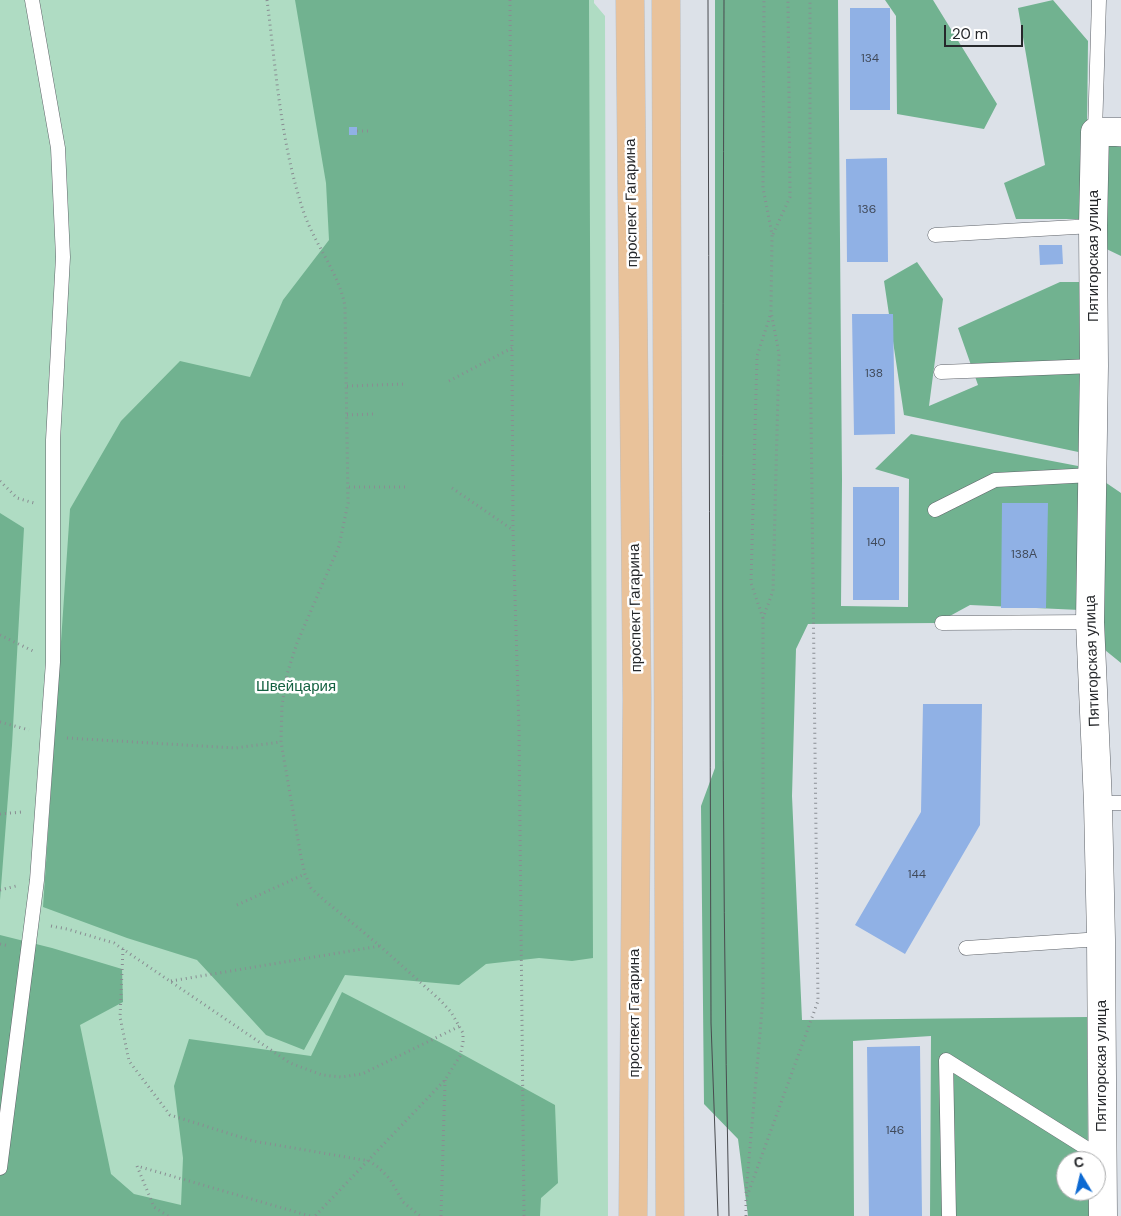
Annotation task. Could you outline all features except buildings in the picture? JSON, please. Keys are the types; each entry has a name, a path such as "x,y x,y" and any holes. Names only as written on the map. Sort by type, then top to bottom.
{"main road":[{"name":"проспект Гагарина","path":"630,0 637,700 633,1216"},
{"name":"проспект Гагарина","path":"666,0 670,1216"}],"street":[{"name":"Пятигорская улица","path":"1102,1151 1101,939 1110,803 1090,622 1094,366 1093,226 1108,132"},
{"name":"Пятигорская улица","path":"1102,1201 1102,1216"}],"lane":[{"path":"0,1168 37,880 53,662 53,440 63,257 58,148 32,0"},
{"path":"1099,0 1108,132"},
{"path":"935,235 1093,226"},
{"path":"941,372 1094,366"},
{"path":"934,510 995,480 1092,475"},
{"path":"942,624 1090,622"},
{"path":"966,948 1101,939"},
{"path":"949,1216 946,1060 1091,1151"}],"path":[{"path":"267,0 285,135 294,177 304,214 342,290 344,306 348,503 339,546 297,644 287,674 282,705 281,742 305,874 311,888 325,902 350,920 440,1000 460,1026 463,1033 460,1056 446,1080 315,1216"},
{"path":"510,0 513,530 519,729 524,1216"},
{"path":"763,618 773,591 779,363 779,353 771,312 772,234 763,188 764,0"},
{"path":"772,234 790,197 788,0"},
{"path":"746,1199 818,1001 810,331 810,0"},
{"path":"357,131 371,131"},
{"path":"746,1216 763,999 763,618 751,583 757,356 771,312"},
{"path":"449,381 512,348"},
{"path":"347,386 406,384"},
{"path":"347,415 374,414"},
{"path":"0,481 17,498 54,509"},
{"path":"349,487 406,487"},
{"path":"452,488 513,530"},
{"path":"0,635 53,662"},
{"path":"0,722 48,736"},
{"path":"64,737 235,748 281,742"},
{"path":"237,905 305,874"},
{"path":"32,923 67,929 114,943 290,1063 322,1076 341,1077 362,1074 460,1026"},
{"path":"171,981 380,946"},
{"path":"123,949 120,1017 129,1061 170,1115 253,1141 369,1161 390,1179 403,1202 420,1216"},
{"path":"441,1216 446,1080"},
{"path":"168,1216 154,1207 137,1166 310,1216"}],"green space":[{"name":"Швейцария","path":"0,0 594,0 594,3 605,16 608,1216 0,1216"},
{"path":"295,0 589,0 593,958 572,961 539,958 486,964 459,985 345,975 304,1050 266,1035 197,960 127,938 43,907 70,509 121,421 180,361 250,377 283,300 329,240 326,183"},
{"path":"715,0 838,0 842,480 841,606 908,607 909,479 875,469 911,434 1078,466 1080,610 970,605 937,623 808,624 796,649 792,796 802,1020 1087,1017 1088,1151 1056,1151 1056,1201 1089,1201 1089,1216 930,1216 931,1036 853,1041 854,1216 748,1216 738,1139 704,1104 701,806 715,768"},
{"path":"885,0 933,0 997,104 984,129 897,114 896,16"},
{"path":"1053,0 1088,41 1086,219 1016,219 1004,183 1045,165 1018,8"},
{"path":"1104,144 1121,147 1121,256 1096,244"},
{"path":"917,262 943,299 929,406 978,385 958,328 1060,282 1087,282 1083,453 904,415 884,281"},
{"path":"1102,480 1121,493 1121,663 1100,646"},
{"path":"0,513 24,528 12,745 0,900"},
{"path":"0,935 122,969 123,1002 80,1025 111,1174 134,1194 181,1205 183,1158 174,1086 189,1039 311,1056 342,992 451,1048 555,1105 558,1183 541,1198 540,1216 0,1216"}],"tram line":[{"path":"708,0 711,1023 718,1216"},
{"path":"724,0 723,760 729,1216"}]}
